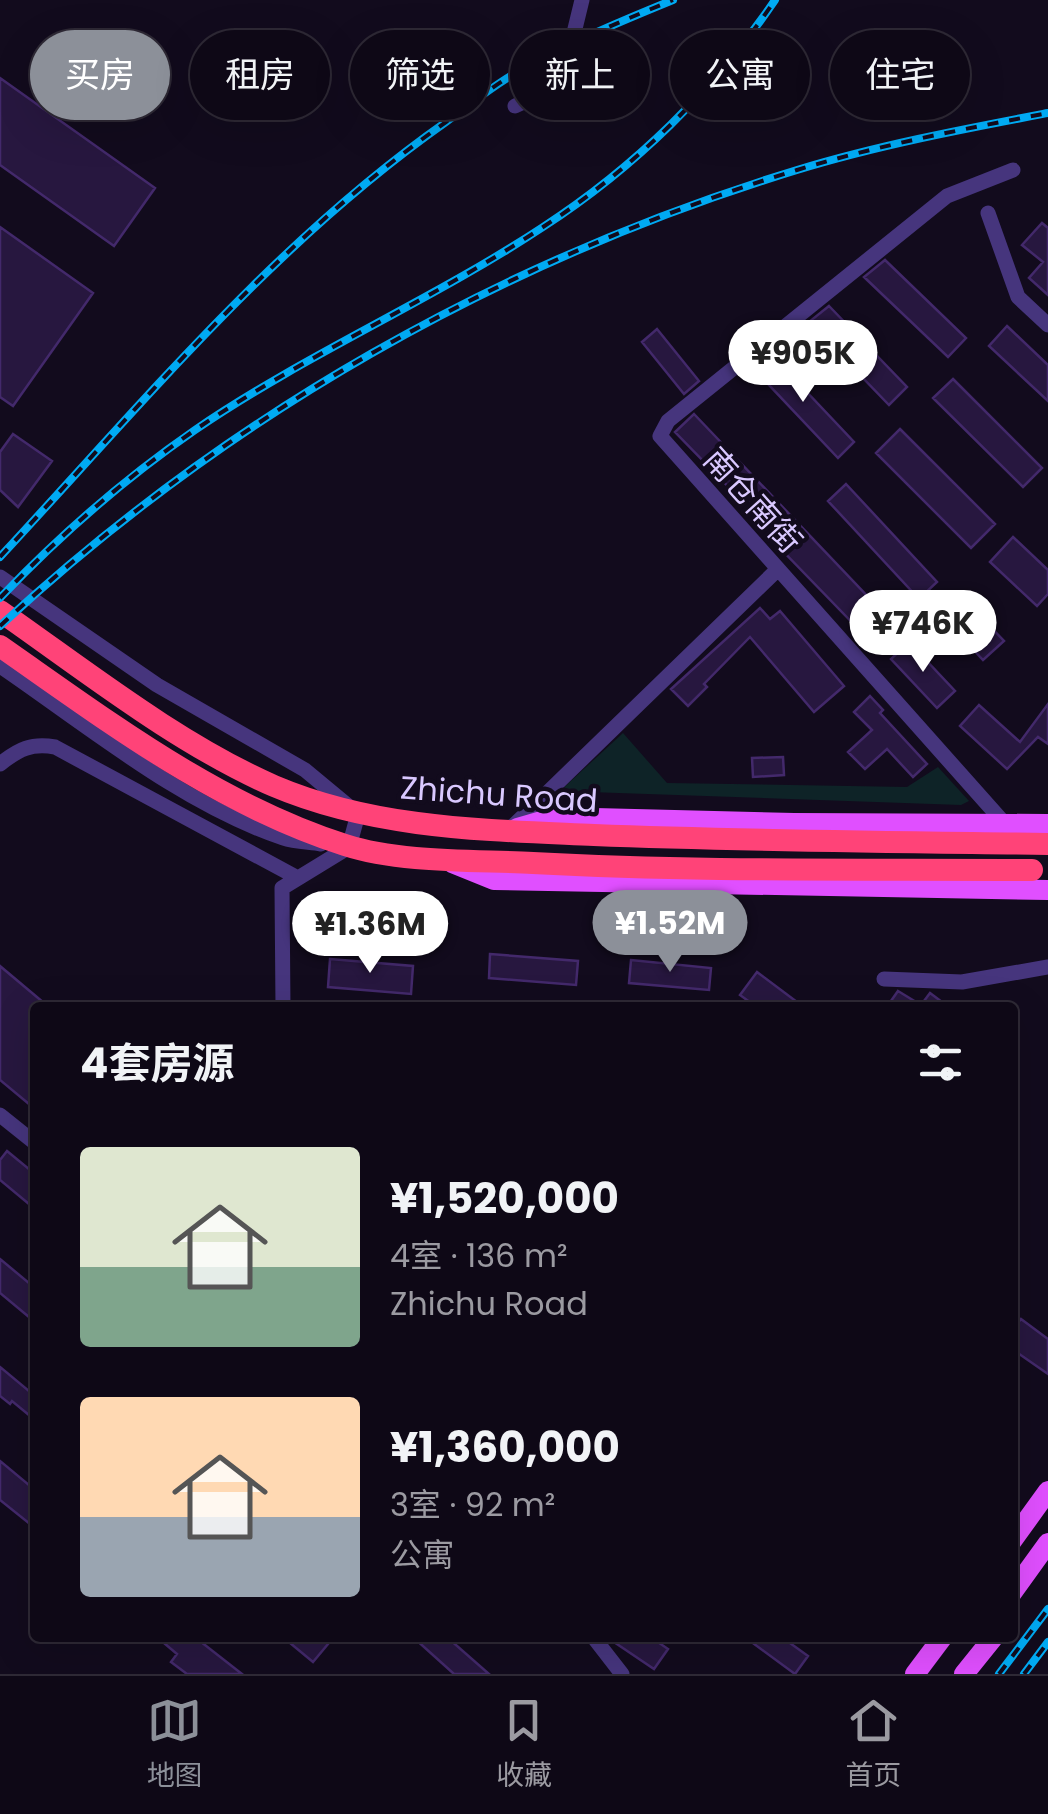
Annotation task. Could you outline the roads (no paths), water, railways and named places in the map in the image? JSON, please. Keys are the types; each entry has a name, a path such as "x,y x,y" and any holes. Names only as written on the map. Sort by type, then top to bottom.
{"highway":[{"name":"Zhichu Road","path":"0,611 130,702 200,745 274,785 358,814 508,831 1048,844"},
{"name":"Zhichu Road","path":"0,646 185,771 258,810 349,846 441,859 662,870 842,869 1045,881"}],"main road":[{"path":"508,831 555,817 1048,824"},
{"path":"441,859 494,880 1045,881"},
{"path":"1018,1533 1048,1492"},
{"path":"1018,1588 1048,1547"},
{"path":"1018,1604 1048,1565"},
{"path":"915,1674 939,1642"},
{"path":"959,1674 979,1642"},
{"path":"959,1674 989,1642"}],"street":[{"path":"575,30 582,0"},
{"name":"南仓南街","path":"1006,824 660,436 668,422 947,196 1014,170"},
{"path":"988,213 1018,298 1048,325"},
{"path":"508,831 778,569"},
{"path":"0,577 158,685 305,770 358,814 349,846 282,888 283,1002"},
{"path":"0,666 109,742 242,821 287,840 349,846"},
{"path":"0,764 21,748 39,744 55,747 298,878"},
{"path":"884,980 962,982 1048,966"},
{"path":"0,1115 30,1139"},
{"path":"600,1642 622,1674"}],"railway":[{"path":"0,557 267,272 384,169 514,74 612,25 673,0"},
{"path":"0,598 93,509 195,430 280,377 500,254 577,204 640,153 699,96 775,0"},
{"path":"0,626 87,550 274,413 372,353 474,299 579,250 687,207 797,170 890,145 1048,113"},
{"path":"999,1674 1048,1609"},
{"path":"1024,1674 1048,1642"}]}
